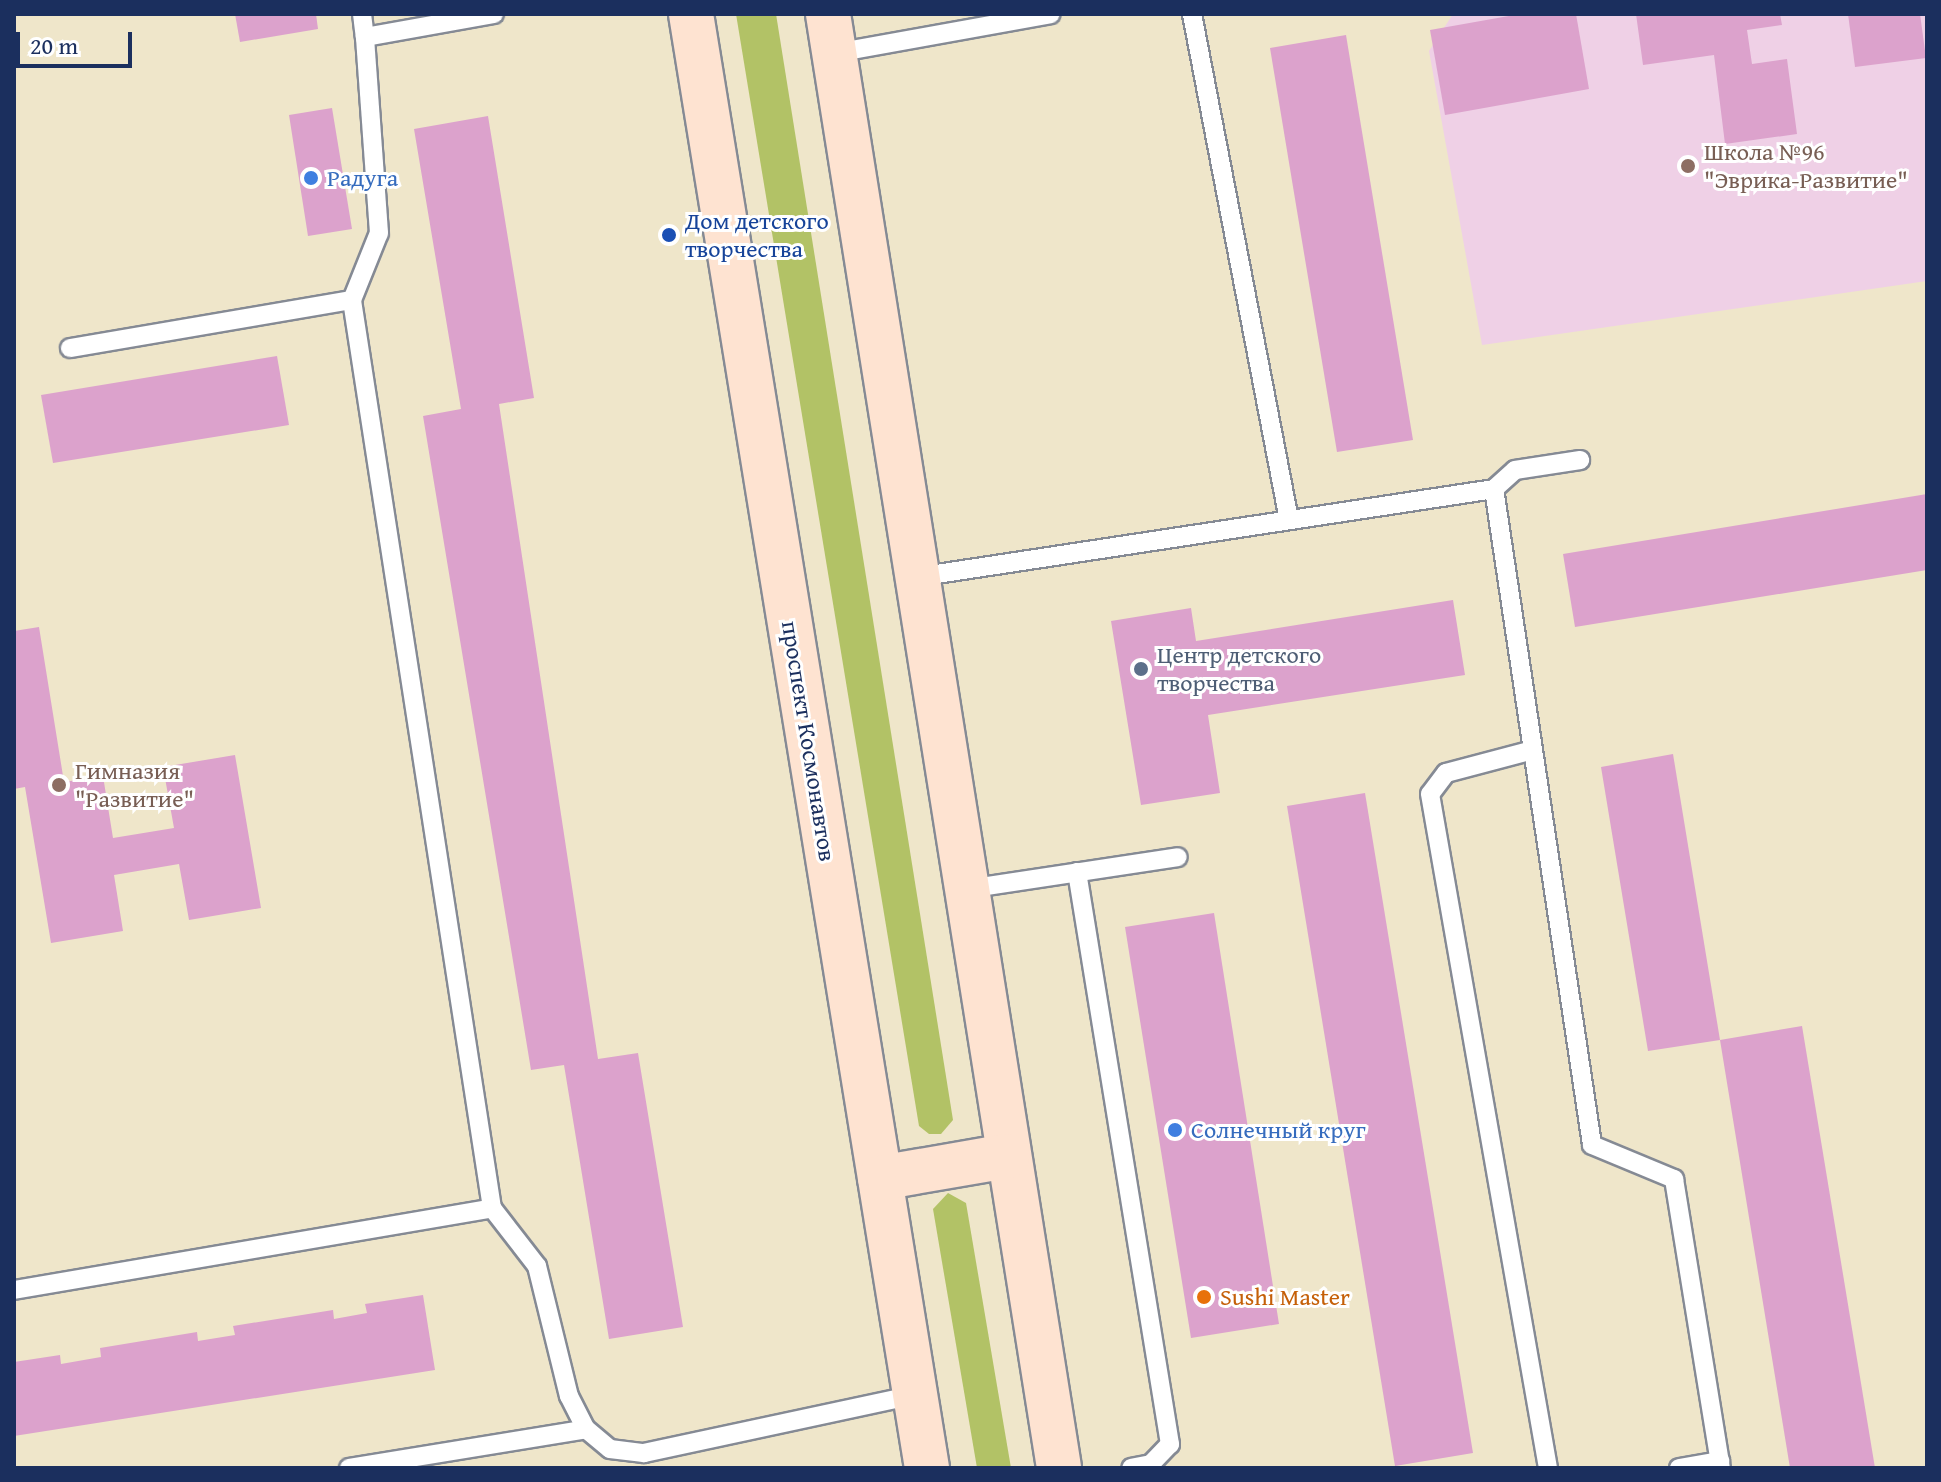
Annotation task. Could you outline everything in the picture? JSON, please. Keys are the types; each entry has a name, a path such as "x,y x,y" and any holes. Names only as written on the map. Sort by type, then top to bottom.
{"main road":[{"name":"проспект Космонавтов","path":"691,14 927,1468"},
{"path":"832,34 1007,1156 1059,1468"},
{"path":"880,1178 1007,1156"}],"lane":[{"path":"362,14 379,233 352,300 492,1208 537,1266 569,1396 586,1429 610,1449 644,1453 915,1395"},
{"path":"365,37 494,14"},
{"path":"832,34 1051,14"},
{"path":"1192,14 1289,520"},
{"path":"70,348 352,300"},
{"path":"917,577 1494,489 1515,470 1580,460"},
{"path":"1494,489 1592,1145 1674,1179 1720,1464 1679,1468"},
{"path":"1533,750 1446,773 1430,794 1548,1468"},
{"path":"966,889 1178,857"},
{"path":"1077,872 1170,1444 1151,1464 1131,1468"},
{"path":"14,1290 492,1208"},
{"path":"349,1468 586,1429"}],"shaded area":[{"name":"Школа №96 \"Эврика-Развитие\"","path":"1453,14 1927,14 1927,281 1482,345 1429,51"}],"green space":[{"path":"736,14 776,14 953,1120 941,1134 929,1134 919,1126"},
{"path":"948,1193 966,1203 1011,1468 977,1468 933,1209"}],"building":[{"path":"235,14 316,14 318,29 240,42"},
{"path":"1520,14 1576,14 1589,89 1445,115 1430,30"},
{"path":"1636,14 1780,14 1782,25 1747,30 1752,64 1787,59 1797,134 1725,144 1714,55 1643,65"},
{"path":"1848,14 1920,14 1926,58 1855,67"},
{"path":"1346,35 1413,440 1337,452 1270,48"},
{"path":"332,108 352,229 308,236 289,115"},
{"path":"488,116 534,398 499,404 598,1059 638,1053 683,1327 609,1339 564,1065 531,1070 423,416 461,409 414,129"},
{"path":"277,356 289,425 53,463 41,395"},
{"path":"1927,494 1927,570 1575,627 1563,554"},
{"path":"1453,600 1465,675 1208,715 1220,793 1141,805 1111,621 1191,608 1196,641"},
{"name":"Гимназия \"Развитие\"","path":"39,627 64,782 103,776 113,838 174,828 163,767 235,755 261,908 189,920 179,864 114,875 123,931 51,943 25,787 14,789 14,631"},
{"path":"1673,754 1720,1040 1648,1051 1601,767"},
{"path":"1365,793 1473,1453 1395,1466 1287,806"},
{"path":"1214,913 1279,1324 1191,1338 1125,927"},
{"path":"1802,1026 1875,1468 1790,1468 1720,1040"},
{"path":"423,1295 435,1370 14,1436 14,1362 60,1355 61,1364 101,1357 100,1348 197,1332 198,1341 235,1335 233,1326 333,1310 334,1319 367,1313 365,1304"}],"place":[{"name":"Школа №96 \"Эврика-Развитие\"","path":"1688,166"},
{"name":"Радуга","path":"311,178"},
{"name":"Дом детского творчества","path":"669,235"},
{"name":"Центр детского творчества","path":"1141,669"},
{"name":"Гимназия \"Развитие\"","path":"59,785"},
{"name":"Солнечный круг","path":"1175,1130"},
{"name":"Sushi Master","path":"1204,1297"}]}
